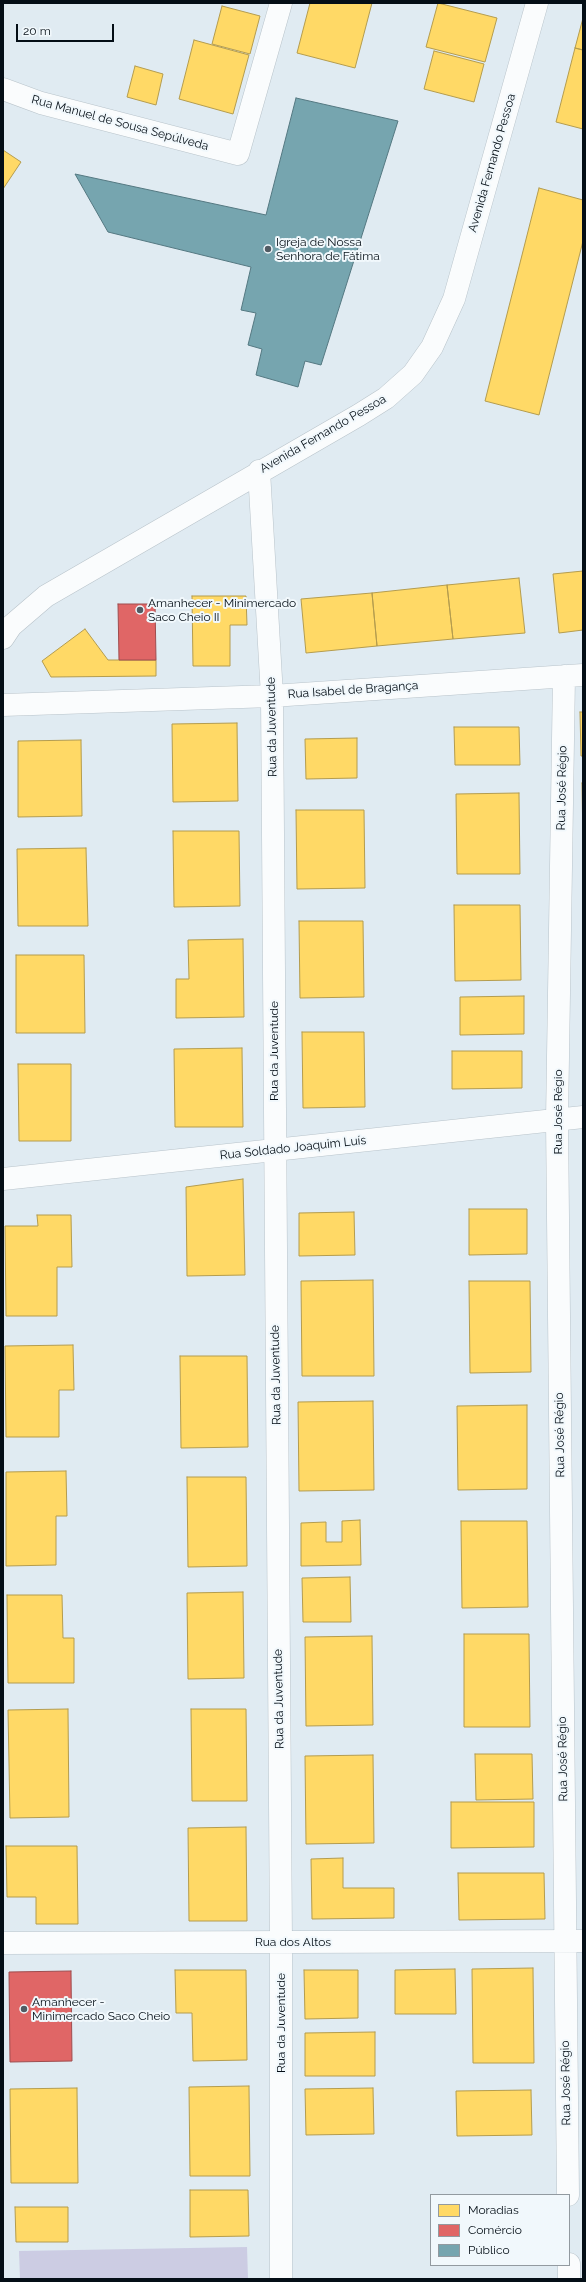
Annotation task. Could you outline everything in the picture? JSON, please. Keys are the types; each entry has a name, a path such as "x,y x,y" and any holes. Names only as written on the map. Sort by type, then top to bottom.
{"street":[{"name":"Rua Manuel de Sousa Sepúlveda","path":"3,89 41,103 238,154 281,3"},
{"name":"Avenida Fernando Pessoa","path":"3,638 11,626 46,596 259,471 359,416 386,398 413,374 432,347 454,299 537,3"},
{"name":"Rua da Juventude","path":"259,471 272,696 274,1150 281,1942 281,2279"},
{"name":"Rua Isabel de Bragança","path":"3,705 272,696 573,675"},
{"name":"Rua José Régio","path":"568,2194 574,1941 557,1120 573,675"},
{"name":"Rua Soldado Joaquim Luís","path":"3,1179 583,1117"},
{"name":"Rua dos Altos","path":"3,1943 574,1941"},
{"path":"569,2266 569,2279"}],"shaded area":[{"path":"247,2247 248,2279 20,2279 19,2251"}],"building: Moradias":[{"path":"310,3 372,3 355,68 297,53"},
{"path":"438,3 497,18 485,62 426,47"},
{"path":"222,6 260,16 250,54 212,44"},
{"path":"583,18 583,50 575,48"},
{"path":"194,40 249,55 233,114 179,99"},
{"path":"575,48 583,50 583,129 556,122"},
{"path":"434,51 484,64 474,102 424,89"},
{"path":"135,66 163,74 156,105 127,97"},
{"path":"3,150 21,162 3,189"},
{"path":"539,188 583,200 583,241 539,415 485,401"},
{"path":"583,571 583,630 559,633 553,574"},
{"path":"519,578 525,633 453,639 447,585"},
{"path":"447,585 453,639 377,646 372,593"},
{"path":"372,593 377,646 306,653 301,599"},
{"path":"192,596 246,596 247,625 230,625 230,666 193,666"},
{"path":"85,629 108,660 156,660 156,676 51,677 42,661"},
{"path":"580,712 583,712 583,756 581,756"},
{"path":"237,723 238,801 173,802 172,724"},
{"path":"454,727 519,727 520,765 455,765"},
{"path":"357,738 357,778 306,779 305,739"},
{"path":"81,740 82,816 18,817 18,741"},
{"path":"582,783 583,783 583,845"},
{"path":"519,793 520,874 457,874 456,794"},
{"path":"296,810 364,810 365,888 297,889"},
{"path":"173,831 239,831 240,906 174,907"},
{"path":"86,848 88,926 18,926 17,849"},
{"path":"454,905 520,905 521,980 455,981"},
{"path":"299,921 363,921 364,997 300,998"},
{"path":"243,939 244,1017 176,1018 176,979 189,979 188,940"},
{"path":"16,955 84,955 85,1033 16,1033"},
{"path":"524,996 524,1034 460,1035 460,997"},
{"path":"302,1032 364,1032 365,1107 303,1108"},
{"path":"242,1048 243,1127 175,1127 174,1049"},
{"path":"452,1051 522,1051 522,1088 452,1089"},
{"path":"18,1064 71,1064 71,1141 19,1141"},
{"path":"243,1179 245,1275 187,1276 186,1187"},
{"path":"469,1209 527,1209 527,1254 469,1255"},
{"path":"354,1212 355,1255 299,1256 299,1213"},
{"path":"37,1215 71,1215 72,1267 57,1267 57,1316 6,1316 5,1226 38,1226"},
{"path":"373,1280 374,1376 302,1376 301,1281"},
{"path":"469,1281 530,1281 531,1372 470,1373"},
{"path":"73,1345 74,1390 59,1390 59,1437 6,1437 5,1346"},
{"path":"180,1356 247,1356 248,1447 181,1448"},
{"path":"373,1401 374,1490 299,1491 298,1402"},
{"path":"527,1405 527,1489 458,1490 457,1406"},
{"path":"66,1471 67,1516 56,1516 56,1565 6,1566 6,1472"},
{"path":"187,1477 246,1477 247,1566 188,1567"},
{"path":"360,1520 361,1565 301,1566 301,1523 326,1522 326,1542 342,1542 342,1521"},
{"path":"461,1521 527,1521 528,1607 462,1608"},
{"path":"350,1577 351,1622 303,1622 302,1578"},
{"path":"243,1592 244,1678 188,1679 187,1593"},
{"path":"7,1595 62,1595 63,1638 74,1638 74,1683 8,1683"},
{"path":"464,1634 529,1634 530,1727 464,1727"},
{"path":"372,1636 373,1725 306,1726 305,1637"},
{"path":"68,1709 69,1817 10,1818 8,1710"},
{"path":"191,1709 246,1709 247,1801 192,1801"},
{"path":"475,1754 532,1754 533,1799 476,1800"},
{"path":"373,1755 374,1843 306,1844 305,1756"},
{"path":"451,1802 534,1802 534,1847 451,1848"},
{"path":"246,1827 247,1921 189,1921 188,1828"},
{"path":"6,1846 77,1846 78,1924 36,1924 36,1897 7,1897"},
{"path":"343,1858 343,1888 394,1888 394,1918 312,1919 311,1859"},
{"path":"458,1873 544,1873 545,1919 459,1920"},
{"path":"533,1968 534,2063 473,2063 472,1969"},
{"path":"455,1969 456,2014 395,2014 395,1970"},
{"path":"175,1970 246,1970 247,2060 193,2061 192,2013 176,2013"},
{"path":"304,1970 358,1970 358,2018 305,2019"},
{"path":"375,2032 375,2076 305,2076 305,2033"},
{"path":"249,2086 250,2176 190,2176 189,2087"},
{"path":"77,2088 78,2183 11,2183 10,2089"},
{"path":"373,2088 374,2134 306,2135 305,2089"},
{"path":"531,2090 532,2135 457,2136 456,2091"},
{"path":"190,2190 248,2190 249,2236 190,2237"},
{"path":"15,2207 68,2207 68,2242 16,2242"}],"building: Comércio":[{"path":"118,604 155,604 156,660 119,660"},
{"path":"71,1971 72,2061 10,2062 9,1972"}],"building: Público":[{"name":"Igreja de Nossa Senhora de Fátima","path":"296,98 398,121 321,365 305,361 298,387 256,375 262,349 248,345 256,313 241,310 251,267 108,232 75,174 266,215"}],"place":[{"name":"Igreja de Nossa Senhora de Fátima","path":"268,249"},
{"name":"Amanhecer - Minimercado Saco Cheio II","path":"140,610"},
{"name":"Amanhecer - Minimercado Saco Cheio","path":"24,2009"}]}
